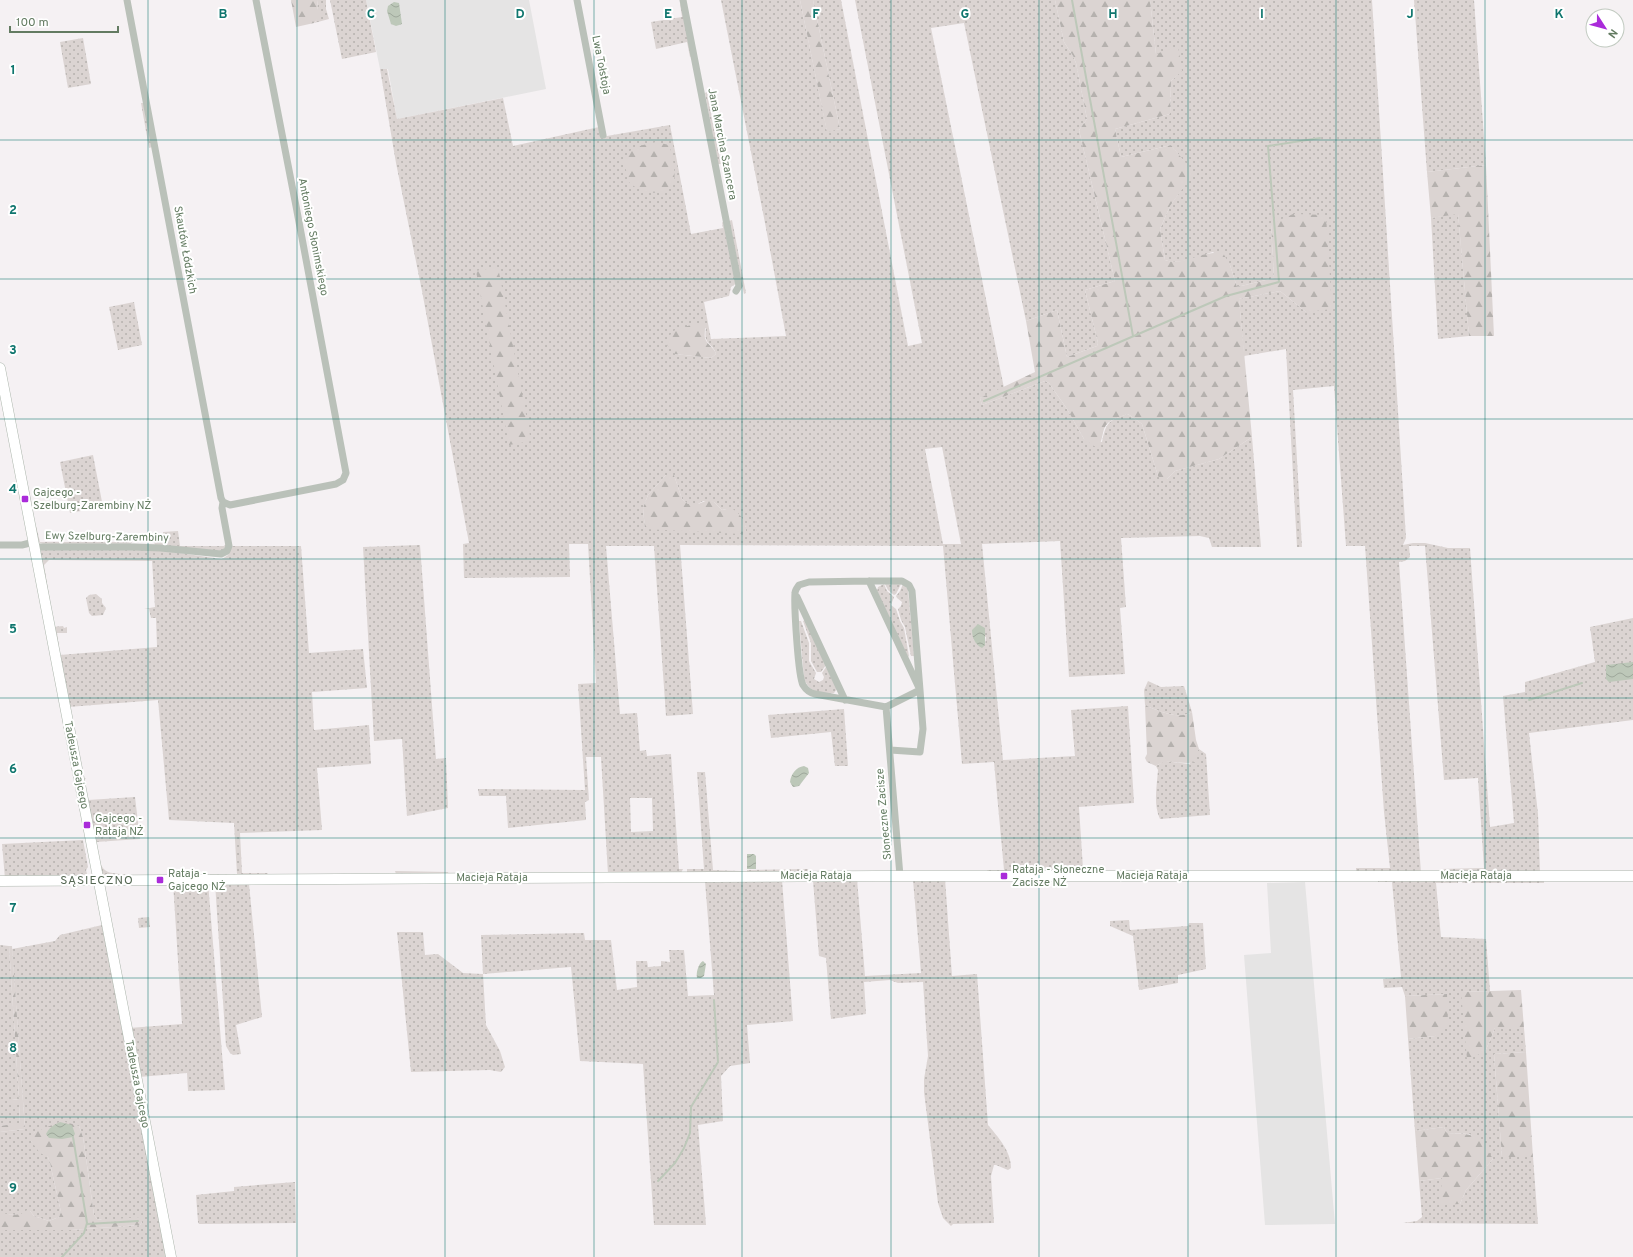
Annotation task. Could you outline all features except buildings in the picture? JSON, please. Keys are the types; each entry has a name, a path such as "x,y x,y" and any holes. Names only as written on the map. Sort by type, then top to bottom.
{"street":[{"name":"Skautów Łódzkich","path":"127,0 221,498 223,502 222,508 229,544 226,552"},
{"name":"Antoniego Słonimskiego","path":"223,502 230,505 336,484 344,478 346,470 256,0"},
{"name":"Lwa Tołstoja","path":"577,0 603,135"},
{"name":"Jana Marcina Szancera","path":"683,0 739,286 736,291"},
{"name":"Tadeusza Gajcego","path":"0,368 170,1257"},
{"name":"Ewy Szelburg-Zarembiny","path":"0,545 161,548 218,555 226,552"},
{"path":"869,581 920,690"},
{"path":"890,750 920,752 922,729 920,690 911,588 908,584 902,581 807,582 799,585 795,593 796,624 802,684 807,690 813,694 886,707 920,690"},
{"path":"795,593 845,700"},
{"name":"Słoneczne Zacisze","path":"886,707 900,876"},
{"name":"Macieja Rataja","path":"0,881 900,876 1633,876"}],"shaded area":[{"path":"366,0 529,0 546,89 397,119 388,69 380,69"},
{"path":"1305,882 1335,1224 1265,1225 1244,955 1271,953 1267,883"}],"green space":[{"path":"291,0 318,0 317,9 319,12 319,17 314,23 296,27"},
{"path":"318,0 326,0 326,9 329,19 314,23 316,21"},
{"path":"330,0 366,0 376,52 342,59"},
{"path":"721,0 800,0 827,131 840,129 813,0 841,0 908,346 922,343 855,0 1055,0 1064,42 1076,63 1087,119 1079,130 1115,281 1085,290 1098,343 1097,346 1067,357 1057,310 1026,321 964,23 931,28 1004,388 980,398 982,405 1045,381 1049,383 1067,409 1084,439 1102,442 1105,430 1109,423 1116,418 1128,414 1142,424 1158,476 1167,479 1175,471 1219,459 1252,437 1261,547 1212,547 1209,538 1200,536 1121,538 1126,607 1120,608 1125,674 1069,677 1060,541 982,544 1003,760 1075,756 1071,710 1128,706 1134,803 1079,807 1083,869 1099,869 1097,874 1008,873 1007,871 989,873 987,870 1004,870 994,762 962,764 943,546 680,545 693,714 666,716 654,546 606,546 620,714 637,713 640,751 646,750 647,756 671,754 679,869 683,869 681,873 608,874 601,757 586,757 589,800 585,802 586,820 508,828 506,796 479,796 478,789 585,790 578,684 596,683 588,544 569,544 570,577 464,578 463,544 469,543 422,291 396,163 380,69 387,69 397,119 503,98 513,146 599,127 600,133 607,136 670,125 691,234 723,228 722,222 724,223 737,283 731,287 729,296 704,302 711,339 786,336","holes":["706,328 705,334 707,341 716,354 711,358 675,354","942,447 961,544 943,544 925,449","666,475 674,475 682,499 688,504 698,504 703,501 714,502 722,510 726,509 742,520 746,527 645,529 643,508 648,495","972,631 986,637 985,645 974,640","630,798 652,798 653,831 631,832"]},
{"path":"800,0 813,0 840,129 827,132"},
{"path":"1055,0 1150,0 1156,54 1178,46 1182,71 1171,81 1170,114 1115,129 1121,157 1171,145 1194,173 1170,206 1160,229 1165,260 1177,262 1207,254 1223,253 1230,265 1237,287 1274,278 1271,224 1293,214 1326,215 1332,309 1306,312 1280,291 1239,299 1252,437 1219,459 1175,471 1167,479 1161,480 1158,476 1142,424 1128,414 1108,423 1104,429 1098,447 1084,439 1067,409 1049,383 1045,381 982,405 980,398 1035,372 1026,321 1057,310 1067,357 1097,346 1098,343 1085,290 1115,281 1079,130 1087,119 1076,63 1064,42"},
{"path":"1150,0 1372,0 1406,538 1403,545 1425,543 1448,548 1470,548 1490,827 1514,823 1503,696 1525,692 1525,682 1595,662 1590,627 1633,618 1633,720 1529,733 1538,814 1540,873 1443,874 1440,869 1484,868 1478,778 1444,780 1425,546 1409,546 1410,557 1405,561 1399,562 1421,873 1356,872 1356,868 1390,868 1384,812 1365,546 1346,546 1334,386 1293,390 1302,547 1297,547 1286,349 1244,356 1239,299 1280,291 1306,312 1271,224 1274,278 1237,287 1230,265 1213,252 1183,261 1171,262 1165,260 1160,229 1170,206 1193,173 1171,145 1121,157 1115,129 1170,114 1171,81 1181,71 1156,54"},
{"path":"1414,0 1474,0 1486,165 1427,172"},
{"path":"680,4 682,5 692,56 690,57 687,42 656,49 651,22 682,17"},
{"path":"83,38 91,84 68,88 60,42"},
{"path":"707,92 721,164 718,164 705,93"},
{"path":"141,103 144,103 152,147 149,148"},
{"path":"656,142 669,145 674,173 674,181 671,187 660,193 646,192 629,182 625,163 626,157 633,149"},
{"path":"1486,165 1494,336 1469,336 1458,214 1431,218 1427,172"},
{"path":"1458,213 1469,336 1438,339 1431,218"},
{"path":"732,220 746,293 744,294 729,221"},
{"path":"498,267 531,441 509,445 476,271"},
{"path":"134,302 142,345 118,350 109,307"},
{"path":"694,324 704,325 706,340 716,354 711,358 675,354 667,345 668,337 675,330"},
{"path":"93,455 103,507 70,513 60,462"},
{"path":"666,475 674,475 682,499 688,504 698,504 708,500 714,502 722,510 731,508 742,518 746,531 742,534 645,529 643,508 648,495"},
{"path":"36,526 40,542 132,542 131,544 43,544 38,542 34,527"},
{"path":"178,531 180,546 224,546 227,542 225,549 220,551 155,545 154,542 163,542 163,532"},
{"path":"420,545 436,759 446,758 448,808 407,816 402,739 374,741 363,547"},
{"path":"232,546 301,546 309,653 363,649 367,688 312,692 314,730 369,725 371,764 317,768 322,830 240,833 242,873 268,873 266,876 212,876 210,874 237,874 234,823 169,820 158,700 68,707 53,627 67,627 67,633 57,633 60,655 157,647 156,618 151,618 149,609 144,609 155,607 152,561 49,560 44,565 53,620 39,551 158,550 222,559 228,555"},
{"path":"884,584 887,591 894,597 891,605 896,609 904,628 908,657 877,591 878,587"},
{"path":"885,584 901,584 894,595 888,590"},
{"path":"903,584 908,589 914,656 911,656 905,627 898,609 902,602 896,596"},
{"path":"96,594 102,599 102,603 106,608 103,615 92,616 89,613 86,598 89,595"},
{"path":"805,620 826,665 821,672 817,672 811,661 811,643 803,621"},
{"path":"799,621 801,621 809,643 809,661 816,673 814,679 819,682 823,680 824,677 822,673 826,667 837,689 834,693 824,694 816,692 809,686 804,678"},
{"path":"1148,681 1161,687 1184,686 1192,712 1174,715 1145,705 1144,690"},
{"path":"1145,705 1174,715 1192,712 1196,740 1199,749 1197,751 1196,762 1165,762 1156,766 1147,762 1145,758 1147,754"},
{"path":"844,709 848,766 835,766 831,732 771,738 768,715"},
{"path":"1199,749 1206,754 1210,815 1160,819 1156,801 1158,770 1156,766 1164,761 1189,764 1197,758 1197,751"},
{"path":"697,772 705,772 713,870 741,872 687,874 687,869 704,869"},
{"path":"86,778 84,781 88,800 135,797 140,839 96,842 102,867 105,870 116,874 125,874 125,878 102,876 83,779"},
{"path":"83,840 88,867 86,870 86,876 26,878 26,875 19,875 16,879 5,879 2,844"},
{"path":"808,869 807,874 747,872 747,870"},
{"path":"395,871 448,872 449,875 396,874"},
{"path":"857,879 865,976 921,973 913,880 945,879 952,976 977,974 988,1125 996,1134 1006,1150 1009,1156 1011,1168 1008,1170 994,1165 991,1176 994,1223 953,1224 951,1226 943,1218 938,1203 924,1092 924,1079 928,1056 923,982 898,983 890,980 864,982 866,1014 831,1019 826,958 819,956 813,880"},
{"path":"1544,879 1544,883 1462,883 1463,881"},
{"path":"782,880 793,1021 747,1025 750,1063 730,1066 721,1076 723,1121 698,1125 706,1225 654,1225 643,1064 580,1061 571,967 483,974 481,935 584,933 585,940 611,940 617,990 637,987 636,961 647,961 648,967 661,966 661,961 670,962 669,950 684,950 688,996 714,995 705,881"},
{"path":"1378,880 1458,881 1458,883 1436,883 1441,937 1486,939 1490,991 1462,992 1485,1052 1495,1028 1524,1028 1526,1052 1494,1054 1502,1157 1533,1157 1538,1224 1403,1223 1417,1221 1422,1217 1419,1181 1442,1178 1460,1204 1466,1190 1493,1159 1470,1134 1447,1133 1444,1127 1415,1131 1408,1039 1435,1036 1447,994 1405,996 1402,987 1384,988 1383,979 1401,977 1392,882 1378,882"},
{"path":"173,882 208,882 225,1090 188,1091 187,1073 139,1077 129,1028 182,1024"},
{"path":"215,883 249,884 262,1017 236,1025 241,1054 233,1055 226,1046"},
{"path":"149,917 150,927 139,928 138,918"},
{"path":"1129,920 1130,930 1188,926 1189,923 1203,923 1206,969 1178,975 1178,983 1139,990 1133,936 1110,926 1110,921"},
{"path":"102,925 168,1257 0,1257 0,1230 71,1230 140,1225 142,1222 102,1220 97,1219 94,1215 83,1137 79,1126 35,1132 31,1137 31,1141 48,1157 61,1212 59,1217 49,1221 34,1216 30,1211 19,1215 0,1214 0,1132 25,1129 12,949 55,941 60,935"},
{"path":"397,932 423,932 425,955 438,954 463,973 483,974 486,1025 500,1051 505,1067 501,1072 490,1070 411,1072"},
{"path":"0,945 9,946 19,1099 12,1100 13,1104 19,1103 20,1124 0,1126"},
{"path":"9,946 12,946 25,1129 0,1132 0,1126 20,1123 19,1104 12,1104 12,1100 19,1099"},
{"path":"1521,990 1524,1028 1495,1028 1485,1052 1467,1059 1461,992"},
{"path":"1447,994 1448,1022 1435,1036 1408,1039 1405,996"},
{"path":"1526,1052 1533,1157 1502,1157 1494,1054"},
{"path":"62,1121 79,1126 83,1137 94,1215 97,1219 102,1220 141,1217 143,1220 140,1225 71,1230 0,1230 0,1214 18,1215 27,1210 34,1216 49,1221 59,1217 61,1212 48,1157 40,1153 31,1141 31,1136 35,1132"},
{"path":"1444,1127 1447,1133 1465,1134 1476,1137 1484,1145 1493,1159 1466,1190 1460,1204 1440,1205 1442,1178 1419,1181 1415,1131"},
{"path":"295,1182 296,1223 199,1224 198,1222 196,1195 234,1191 234,1187"}],"water":[{"path":"394,2 399,3 402,24 396,26 391,24 387,11 388,6"},
{"path":"978,624 985,628 985,645 982,648 974,640 972,630"},
{"path":"1633,662 1633,679 1609,682 1606,679 1606,665"},
{"path":"804,766 808,768 809,773 799,786 793,787 790,782 791,776 796,769"},
{"path":"747,854 754,854 756,856 756,869 747,869"},
{"path":"703,961 706,964 704,976 697,978 698,969"},
{"path":"60,1122 72,1125 75,1134 73,1137 62,1139 49,1138 46,1134 47,1132 55,1124"}],"waterway":[{"path":"1072,0 1133,336"},
{"path":"984,401 1226,296 1279,282 1268,146 1320,138"},
{"path":"1529,700 1582,683"},
{"path":"658,1181 675,1163 684,1148 690,1133 691,1107 718,1062 714,1000"},
{"path":"62,1257 84,1233 87,1223 73,1137"},
{"path":"87,1224 138,1221"}],"place":[{"name":"Gajcego - Szelburg-Zarembiny NŻ","path":"25,499"},
{"name":"Gajcego - Rataja NŻ","path":"87,825"},
{"name":"Rataja - Słoneczne Zacisze NŻ","path":"1004,876"},
{"name":"Rataja - Gajcego NŻ","path":"160,880"}],"district":[{"name":"SĄSIECZNO","path":"97,881"}]}
